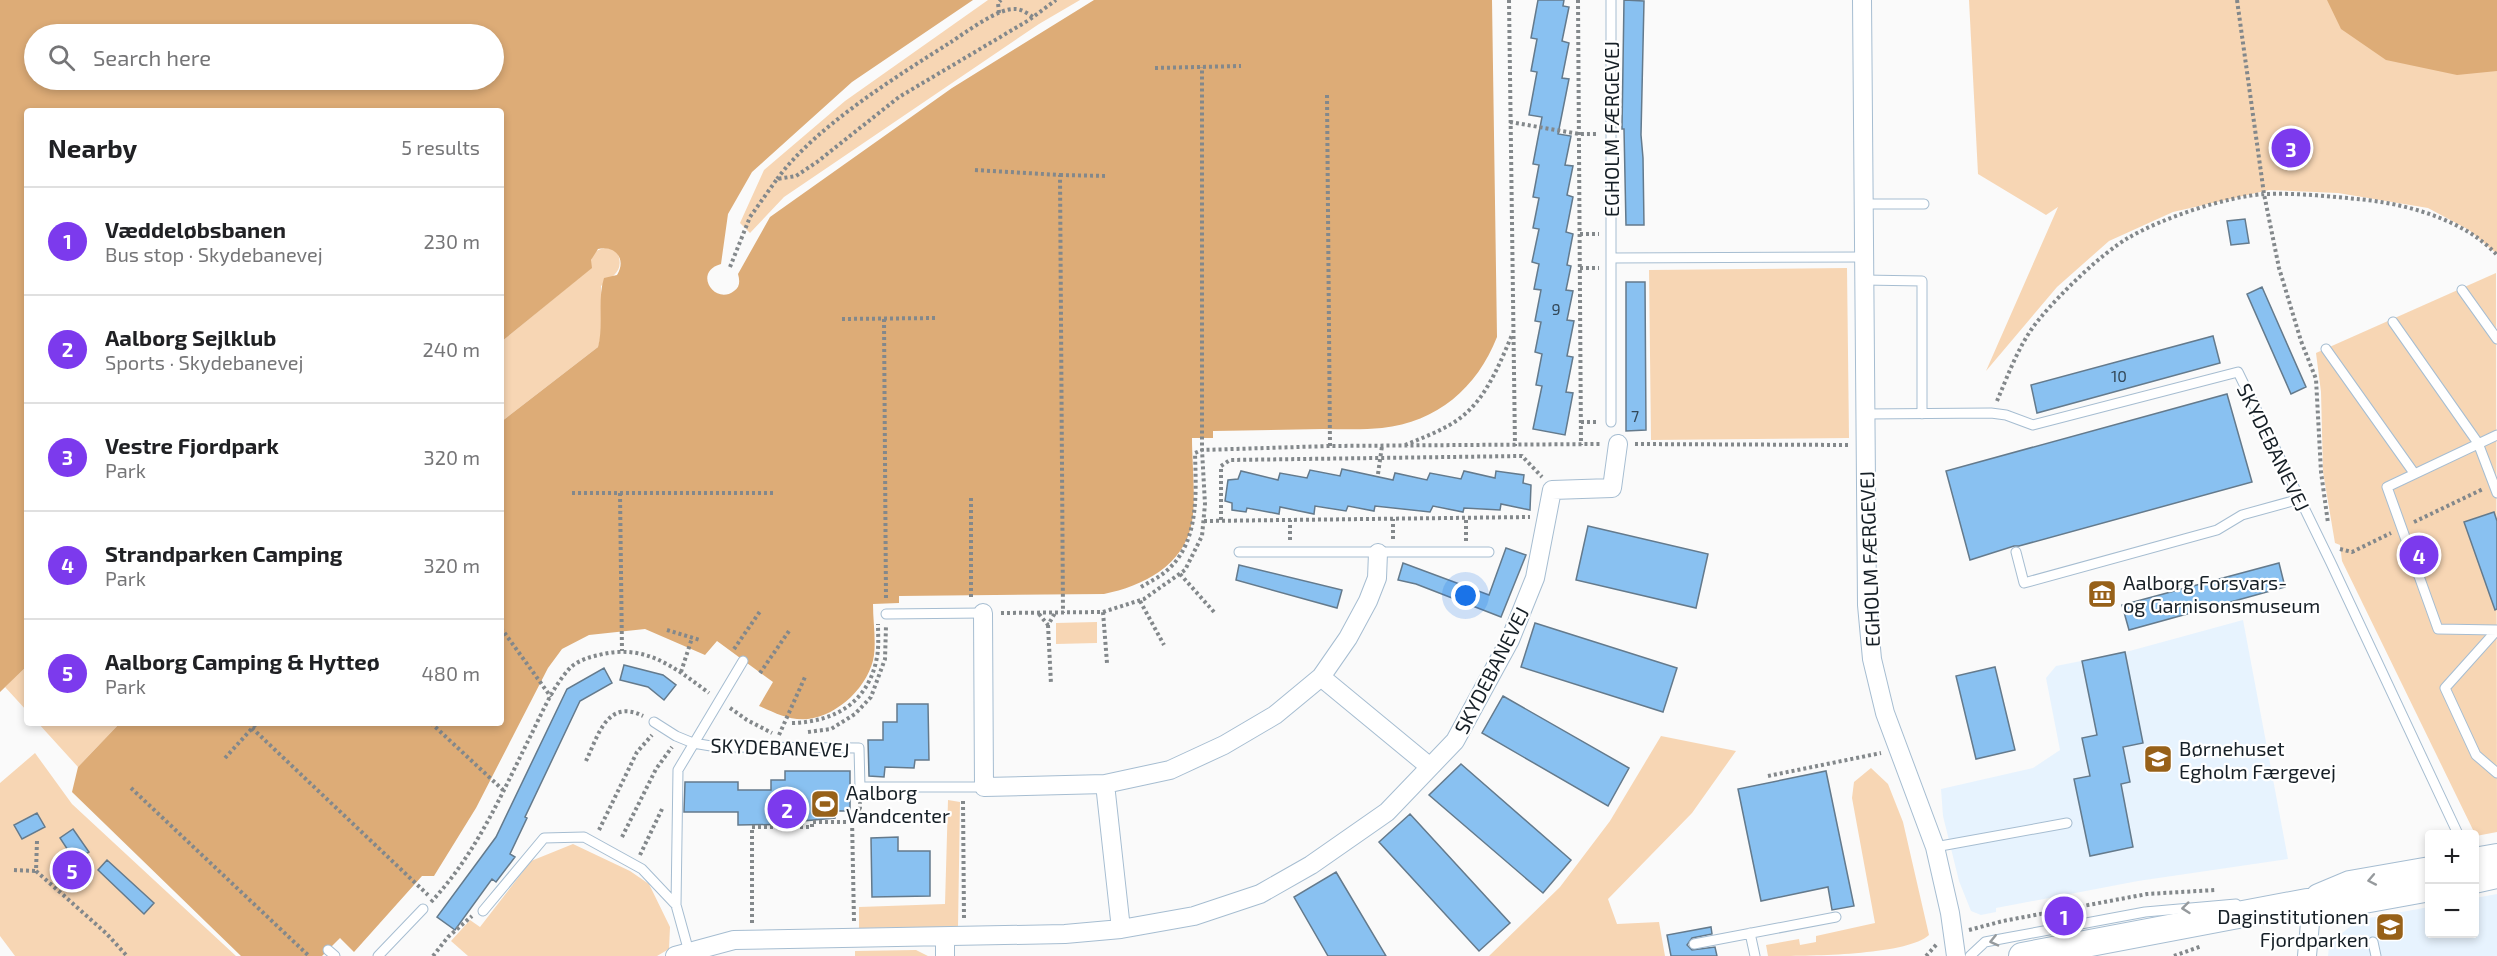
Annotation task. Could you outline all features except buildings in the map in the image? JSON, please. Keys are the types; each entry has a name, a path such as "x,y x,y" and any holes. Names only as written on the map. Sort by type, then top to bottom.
{"street":[{"name":"EGHOLM FÆRGEVEJ","path":"1862,0 1867,605 1872,659 1885,713 1935,847 1950,913 1956,956"},
{"path":"1552,490 1612,488 1618,444"},
{"name":"SKYDEBANEVEJ","path":"682,954 734,940 1065,934 1121,929 1194,916 1260,894 1359,834 1387,812 1455,741 1510,640 1535,578 1552,490"},
{"name":"SKYDEBANEVEJ","path":"984,787 1105,784 1170,770 1224,746 1275,715 1321,677 1348,638 1368,602 1377,578 1378,553"},
{"path":"977,613 984,787"},
{"path":"1321,677 1430,767"},
{"path":"1105,784 1121,929"},
{"path":"2479,860 2497,857"},
{"path":"2307,902 2350,884 2425,871"},
{"path":"2479,879 2497,876"},
{"path":"2022,956 2307,902 2354,903 2425,889"},
{"path":"2307,902 2310,922 2307,956"},
{"path":"945,937 945,956"}],"lane":[{"name":"EGHOLM FÆRGEVEJ","path":"1611,0 1611,422"},
{"path":"1864,204 1924,204"},
{"path":"1611,258 1864,257"},
{"path":"1864,280 1922,281 1922,414"},
{"path":"2462,290 2497,339"},
{"path":"2393,322 2478,443 2497,494"},
{"path":"2326,349 2414,473"},
{"name":"SKYDEBANEVEJ","path":"1866,414 1992,413 2006,415 2033,425 2238,372 2456,830"},
{"path":"2497,435 2386,487 2438,629 2497,630"},
{"path":"2016,552 2024,583 2217,530 2242,515 2300,499"},
{"path":"1239,552 1489,552"},
{"path":"886,611 977,613"},
{"path":"2497,630 2445,688 2476,755 2497,773"},
{"path":"682,954 676,905 678,770 744,661"},
{"name":"SKYDEBANEVEJ","path":"657,723 693,743 717,747 859,748 860,787 984,787"},
{"path":"1935,847 2067,823"},
{"path":"483,911 544,838 584,837 642,869 676,905"},
{"path":"1970,956 1985,942 2145,912 2212,905 2307,902"},
{"path":"378,956 423,909"},
{"path":"1694,944 1836,917"},
{"path":"1750,933 1755,956"},
{"path":"2373,942 2376,956"}],"path":[{"path":"999,13 998,3 1001,0"},
{"path":"777,179 796,176 899,97 1056,0"},
{"path":"1509,0 1515,446"},
{"path":"1578,0 1581,445"},
{"path":"2237,0 2265,194 2279,268 2301,341 2316,379 2321,472 2328,524"},
{"path":"730,267 750,217 788,164 820,135 908,70 999,13 1016,9 1033,16"},
{"path":"1155,68 1241,66"},
{"path":"971,498 977,613 1103,612 1140,600 1185,570 1202,536 1205,504 1202,450 1202,67"},
{"path":"1327,95 1330,446"},
{"path":"1510,122 1580,134 1611,134"},
{"path":"975,170 1108,176"},
{"path":"1060,175 1063,613"},
{"path":"1992,413 2016,356 2040,318 2087,271 2128,238 2178,215 2234,199 2265,194 2319,195 2385,201 2448,220 2497,255"},
{"path":"842,319 936,318"},
{"path":"792,723 825,720 842,712 864,691 878,654 878,609 886,611 884,319"},
{"path":"1141,587 1166,572 1183,552 1193,525 1195,453 1202,450 1402,446 1457,420 1481,396 1498,368 1514,332"},
{"path":"1378,474 1382,446"},
{"path":"1221,520 1221,466 1230,460 1522,456 1552,490"},
{"path":"572,493 775,493"},
{"path":"620,493 622,651"},
{"path":"1204,520 1546,517"},
{"path":"1466,518 1466,553"},
{"path":"1180,574 1214,612"},
{"path":"1140,600 1164,645"},
{"path":"732,652 761,610"},
{"path":"1103,612 1107,663"},
{"path":"1039,613 1048,625"},
{"path":"1051,684 1048,625 1055,613"},
{"path":"667,630 700,640"},
{"path":"760,673 789,631"},
{"path":"504,632 551,697"},
{"path":"681,672 692,638"},
{"path":"779,736 805,677"},
{"path":"586,761 607,720 615,713 630,712 657,723 644,746 637,752 593,842"},
{"path":"434,726 503,790"},
{"path":"225,758 252,728 433,900"},
{"path":"622,837 656,769 680,737"},
{"path":"1768,776 1899,749"},
{"path":"854,937 852,818 860,808 860,787"},
{"path":"963,787 964,936"},
{"path":"131,788 309,956"},
{"path":"635,865 664,806"},
{"path":"752,939 752,827 812,827 812,822 852,822"},
{"path":"36,871 37,841"},
{"path":"14,870 36,871 106,933 127,956"},
{"path":"433,956 448,937 455,933 467,919 483,911"},
{"path":"1926,956 1933,945"}],"shaded area":[{"path":"0,0 973,0 852,82 752,172 728,214 721,264 712,268 708,274 707,280 714,291 727,294 737,288 738,274 770,217 952,88 1094,0 1492,0 1497,337 1478,372 1453,399 1420,418 1382,428 1213,431 1213,438 1192,438 1194,491 1192,522 1188,537 1180,551 1160,572 1133,586 1104,594 899,596 899,603 873,604 874,655 866,677 851,697 819,717 795,719 759,706 773,682 717,641 705,655 645,629 589,635 562,649 548,668 476,808 434,876 422,876 354,952 340,938 322,956 241,956 72,792 78,767 117,726 504,726 504,420 598,347 604,278 617,275 621,264 620,259 610,249 598,249 591,260 592,268 504,340 504,108 24,108 24,669 0,692"},
{"path":"988,0 1080,0 1039,24 784,197 750,233 740,223 764,170 845,101"},
{"path":"1969,0 2497,0 2497,254 2469,230 2428,208 2338,193 2269,190 2173,212 2109,241 2057,287 1986,371 2058,207 2046,215 1978,174"},
{"path":"2327,0 2497,0 2497,71 2457,75 2386,60 2341,29"},
{"path":"613,249 618,254 620,265 616,273 601,286 601,336 598,347 504,420 504,340 591,268 593,255 598,250"},
{"path":"1847,268 1849,438 1651,440 1649,270"},
{"path":"2496,273 2497,832 2479,835 2479,830 2473,830 2342,561 2340,545 2335,543 2323,472 2321,392 2316,353"},
{"name":"Børnehuset Egholm Færgevej","path":"2243,620 2288,859 2138,881 1996,908 1996,912 1981,915 1971,911 1959,881 1943,816 1941,789 2033,768 2060,750 2046,678 2056,666 2126,652"},
{"path":"1097,622 1097,643 1056,644 1056,623"},
{"path":"24,669 24,708 5,687"},
{"path":"41,726 117,726 78,767"},
{"path":"1661,736 1736,751 1692,813 1608,899 1617,924 1659,922 1665,956 1489,956 1560,887 1610,821"},
{"path":"35,753 72,804 236,956 15,956 0,936 0,783"},
{"path":"1871,768 1888,784 1903,822 1929,935 1917,942 1877,951 1768,956 1766,945 1799,939 1800,945 1816,942 1816,936 1875,923 1852,798 1854,782"},
{"path":"948,800 960,802 958,927 859,928 859,907 945,904"},
{"path":"573,844 630,871 649,884 670,927 669,949 657,956 468,956 451,941 470,920 480,927 531,861"},
{"name":"Daginstitutionen Fjordparken","path":"2497,894 2497,956 2328,956 2329,947 2358,920 2425,908 2425,938 2479,938 2479,897"},
{"path":"916,950 928,956 855,956 855,951"}],"place":[{"name":"Vestre Fjordpark","path":"2291,148"},
{"name":"Strandparken Camping","path":"2419,555"},
{"name":"Aalborg Forsvars- og Garnisonsmuseum","path":"2102,594"},
{"name":"Børnehuset Egholm Færgevej","path":"2158,759"},
{"name":"Aalborg Vandcenter","path":"825,804"},
{"name":"Aalborg Sejlklub","path":"787,809"},
{"name":"Aalborg Camping & Hytteø","path":"72,870"},
{"name":"Væddeløbsbanen","path":"2064,916"},
{"name":"Daginstitutionen Fjordparken","path":"2390,927"}]}
